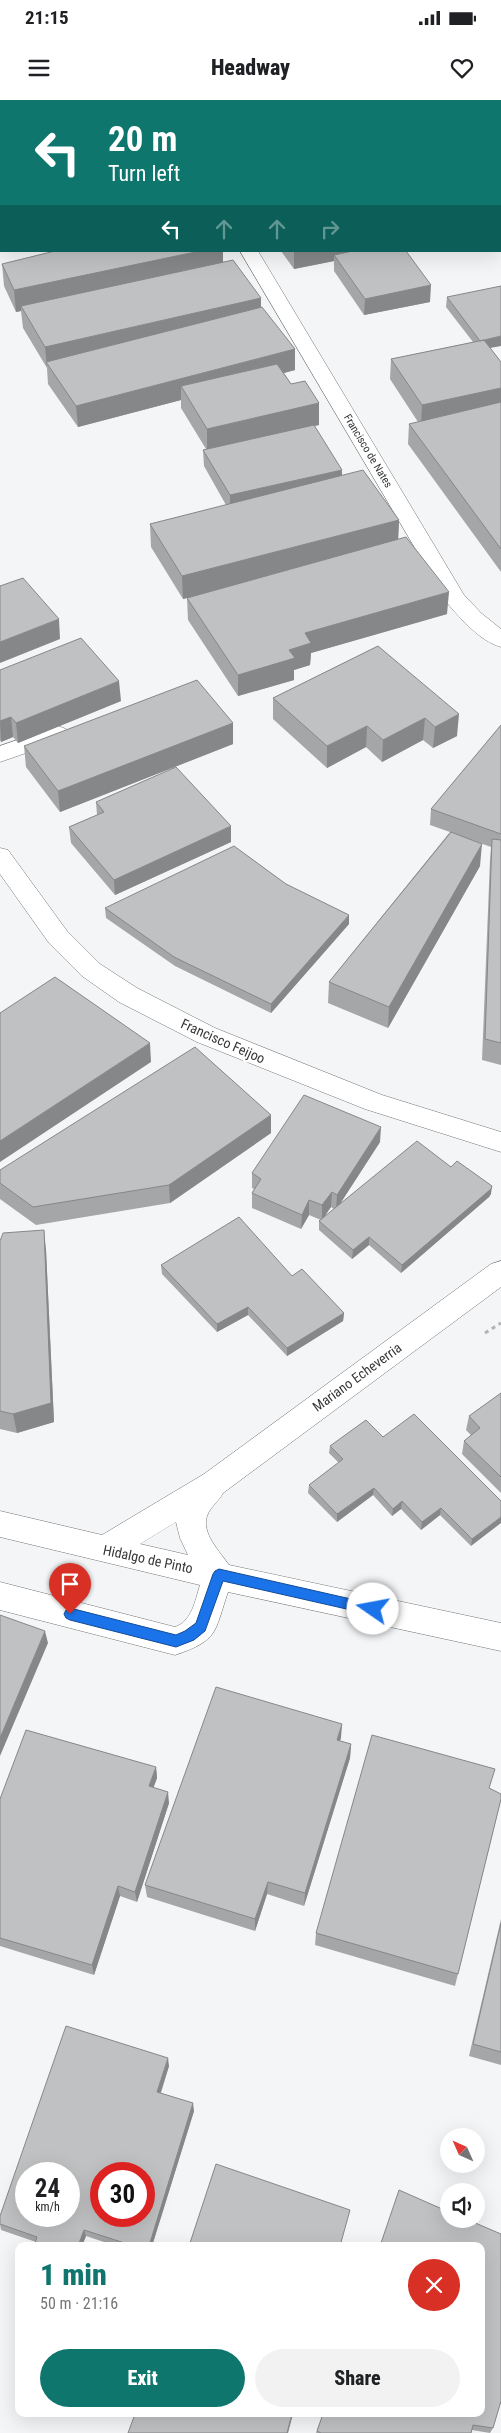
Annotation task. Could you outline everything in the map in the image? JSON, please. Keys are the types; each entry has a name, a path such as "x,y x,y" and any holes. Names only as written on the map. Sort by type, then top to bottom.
{"street":[{"name":"Francisco de Nates","path":"250,252 456,599 473,618 501,640"},
{"path":"0,754 74,728"},
{"name":"Francisco Feijoo","path":"0,856 58,937 91,970 128,996 206,1035 374,1102 501,1142"},
{"name":"Mariano Echeverria","path":"104,1550 214,1483 501,1272"},
{"name":"Mariano Echeverria","path":"214,1483 192,1514 192,1531 199,1547 219,1574"},
{"name":"Hidalgo de Pinto","path":"0,1524 104,1550 501,1637"},
{"path":"0,1596 176,1641 190,1636 201,1627 219,1574"}],"path":[{"path":"484,1334 501,1323"}],"building":[{"path":"51,252 195,252 14,290 2,264"},
{"path":"348,252 407,252 431,285 365,299 334,255"},
{"path":"233,260 261,298 45,347 21,306"},
{"path":"501,286 501,336 480,341 447,297"},
{"path":"262,307 295,349 76,406 46,362"},
{"path":"484,340 501,362 501,388 422,405 391,359"},
{"path":"277,364 291,384 305,381 319,403 207,429 181,386"},
{"path":"501,402 501,549 409,424"},
{"path":"314,425 342,470 230,495 203,450"},
{"path":"363,470 399,520 182,576 150,524"},
{"path":"406,537 449,592 305,633 311,643 289,650 295,658 238,675 187,598"},
{"path":"23,578 59,619 0,642 0,586"},
{"path":"81,638 119,681 16,723 11,717 0,721 0,670"},
{"path":"378,646 459,714 435,727 425,718 383,740 367,726 327,746 273,698"},
{"path":"197,680 233,723 58,791 24,746"},
{"path":"501,725 501,834 431,809"},
{"path":"176,767 231,826 114,880 69,827 104,812 96,802"},
{"path":"451,832 482,844 389,1007 329,982"},
{"path":"492,839 501,840 501,1043 485,1039"},
{"path":"234,846 286,884 349,915 271,1004 174,957 105,908"},
{"path":"55,977 150,1043 0,1141 0,1013"},
{"path":"195,1047 271,1115 169,1185 33,1207 0,1183 0,1170"},
{"path":"304,1095 381,1127 337,1195 332,1192 322,1205 309,1200 302,1215 252,1193 261,1179 252,1173"},
{"path":"417,1141 451,1167 457,1161 492,1186 491,1189 402,1265 369,1237 353,1250 319,1221"},
{"path":"239,1217 292,1276 302,1269 344,1313 287,1348 248,1307 217,1324 161,1265"},
{"path":"44,1230 51,1403 13,1414 0,1411 0,1241 3,1233"},
{"path":"501,1393 501,1477 464,1441 480,1428 469,1416"},
{"path":"414,1414 501,1501 501,1517 472,1539 441,1508 422,1522 402,1501 393,1509 374,1488 337,1514 309,1485 343,1459 330,1446 366,1420 383,1437"},
{"path":"0,1615 45,1631 0,1738"},
{"path":"216,1687 342,1724 337,1740 351,1744 305,1893 268,1882 255,1919 145,1885"},
{"path":"26,1730 156,1767 149,1786 168,1792 135,1892 118,1886 92,1965 0,1938 0,1799"},
{"path":"372,1735 495,1769 489,1788 501,1794 501,1799 458,1974 316,1933"},
{"path":"501,1923 501,2052 473,2044"},
{"path":"66,2026 168,2058 157,2092 193,2103 155,2226 155,2162 90,2162 90,2227 155,2227 150,2242 122,2242 84,2230 80,2242 35,2242 37,2237 0,2224 0,2216 15,2173 15,2227 80,2227 80,2162 19,2162"},
{"path":"216,2164 350,2210 341,2242 190,2242"},
{"path":"399,2190 440,2208 440,2228 485,2227 501,2234 501,2401 493,2428 473,2425 471,2433 321,2433 317,2431 322,2417 485,2417 485,2242 381,2242"},
{"path":"134,2417 291,2417 287,2433 128,2433"}],"route":[{"path":"70,1614 176,1641 190,1636 201,1627 219,1574 246,1582 373,1609"}]}
